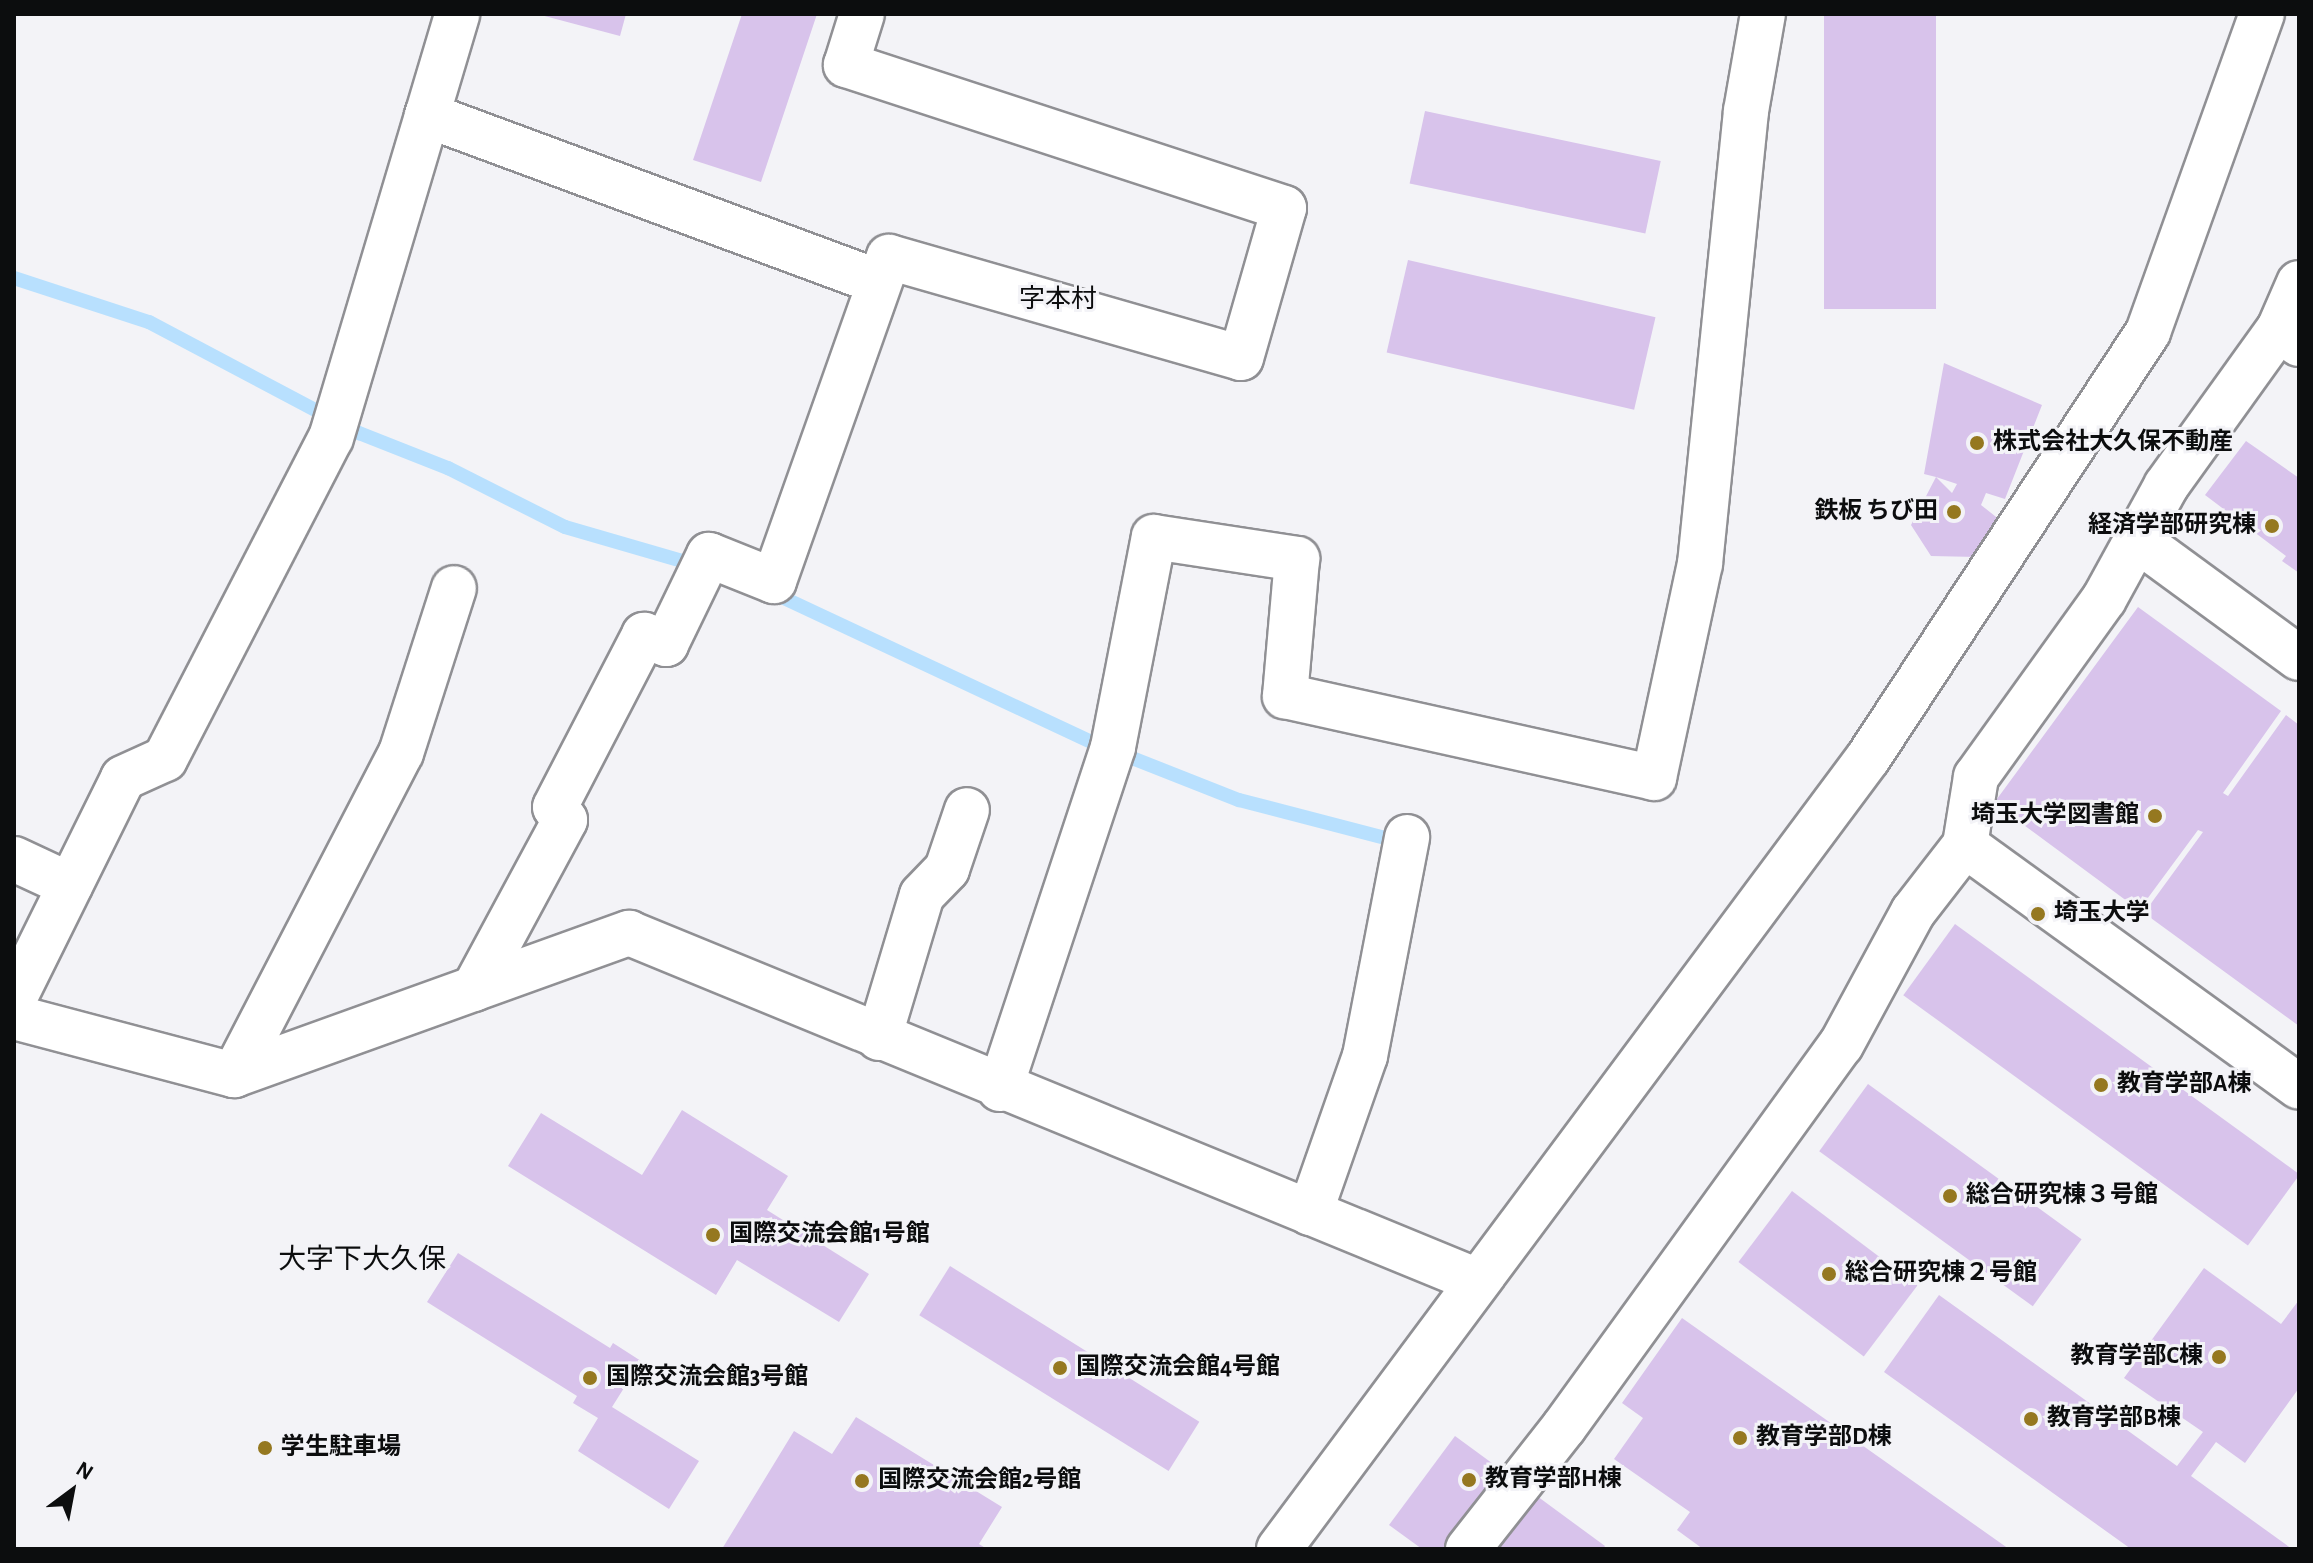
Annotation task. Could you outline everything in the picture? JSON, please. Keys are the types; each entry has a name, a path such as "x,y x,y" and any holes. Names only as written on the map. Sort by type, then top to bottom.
{"street":[{"path":"14,999 123,778 165,759 331,438 457,14"},
{"path":"474,989 565,820 555,807 644,635 666,644 709,555 774,581 889,257 1241,358 1284,208 846,65 862,14"},
{"path":"1000,1089 1113,747 1154,537 1297,559 1285,696 1654,778 1700,564 1746,111 1763,14"},
{"path":"1279,1549 1475,1280 1868,758 2148,332 2262,14"},
{"path":"427,115 879,282"},
{"path":"1468,1549 1564,1427 1841,1045 1913,912 1965,845 1976,777 2104,599 2139,541 2166,486 2289,336 2299,283"},
{"path":"2139,541 2299,658"},
{"path":"234,1075 401,753 454,588"},
{"path":"879,1038 922,895 947,869 967,810"},
{"path":"1310,1213 1365,1056 1407,837"},
{"path":"1965,845 2299,1087"},
{"path":"14,859 70,885"},
{"path":"14,1017 234,1075 629,933 1000,1089 1475,1280"}],"building":[{"path":"537,14 626,14 620,36"},
{"path":"742,14 817,14 761,182 693,160"},
{"path":"1824,14 1936,14 1936,309 1824,309"},
{"path":"1425,111 1661,161 1645,233 1410,183"},
{"path":"1408,260 1655,317 1634,410 1387,353"},
{"name":"株式会社大久保不動産","path":"1944,363 2042,405 2005,499 1986,493 1981,505 2000,520 1977,557 1931,556 1911,525 1936,477 1924,474","holes":["1936,477 1957,484 1952,493"]},
{"name":"経済学部研究棟","path":"2246,441 2299,478 2299,573 2282,561 2286,556 2205,495"},
{"name":"埼玉大学図書館","path":"2138,607 2281,711 2223,793 2228,796 2286,715 2299,725 2299,1026 2144,913 2203,832 2198,830 2139,910 1994,803"},
{"name":"教育学部A棟","path":"1955,924 2299,1174 2248,1246 1903,995"},
{"name":"総合研究棟３号館","path":"1868,1084 2082,1239 2033,1306 1819,1151"},
{"name":"国際交流会館1号館","path":"682,1110 788,1176 767,1210 869,1274 839,1322 737,1260 716,1295 508,1166 541,1113 642,1175"},
{"name":"総合研究棟２号館","path":"1792,1191 1917,1285 1864,1357 1738,1262"},
{"name":"国際交流会館3号館","path":"458,1253 610,1348 613,1343 641,1361 612,1407 699,1461 669,1509 578,1451 598,1418 573,1403 577,1396 427,1302"},
{"name":"国際交流会館4号館","path":"950,1266 1199,1422 1169,1471 919,1315"},
{"name":"教育学部B棟","path":"2204,1268 2281,1324 2299,1300 2299,1388 2245,1463 2216,1442 2191,1476 2292,1549 2131,1549 1884,1372 1939,1295 2177,1466 2203,1432 2124,1378"},
{"name":"教育学部D棟","path":"1682,1318 2009,1549 1703,1549 1677,1530 1690,1512 1614,1459 1643,1418 1622,1403"},
{"name":"国際交流会館2号館","path":"856,1417 1002,1507 979,1544 987,1549 722,1549 794,1431 832,1454"},
{"name":"教育学部H棟","path":"1455,1436 1605,1546 1603,1549 1422,1549 1389,1525"}],"waterway":[{"path":"14,278 149,322 359,433 448,468 565,527 699,566"},
{"path":"771,592 1094,743 1239,800 1393,840"}],"place":[{"name":"株式会社大久保不動産","path":"1977,443"},
{"name":"鉄板 ちび田","path":"1954,512"},
{"name":"経済学部研究棟","path":"2272,526"},
{"name":"埼玉大学図書館","path":"2155,816"},
{"name":"埼玉大学","path":"2038,914"},
{"name":"教育学部A棟","path":"2101,1085"},
{"name":"総合研究棟３号館","path":"1950,1196"},
{"name":"国際交流会館1号館","path":"713,1235"},
{"name":"総合研究棟２号館","path":"1829,1274"},
{"name":"教育学部C棟","path":"2219,1357"},
{"name":"国際交流会館4号館","path":"1060,1368"},
{"name":"国際交流会館3号館","path":"590,1378"},
{"name":"教育学部B棟","path":"2031,1419"},
{"name":"教育学部D棟","path":"1740,1438"},
{"name":"学生駐車場","path":"265,1448"},
{"name":"教育学部H棟","path":"1469,1480"},
{"name":"国際交流会館2号館","path":"862,1481"}],"district":[{"name":"字本村","path":"1058,300"},
{"name":"大字下大久保","path":"362,1260"}]}
